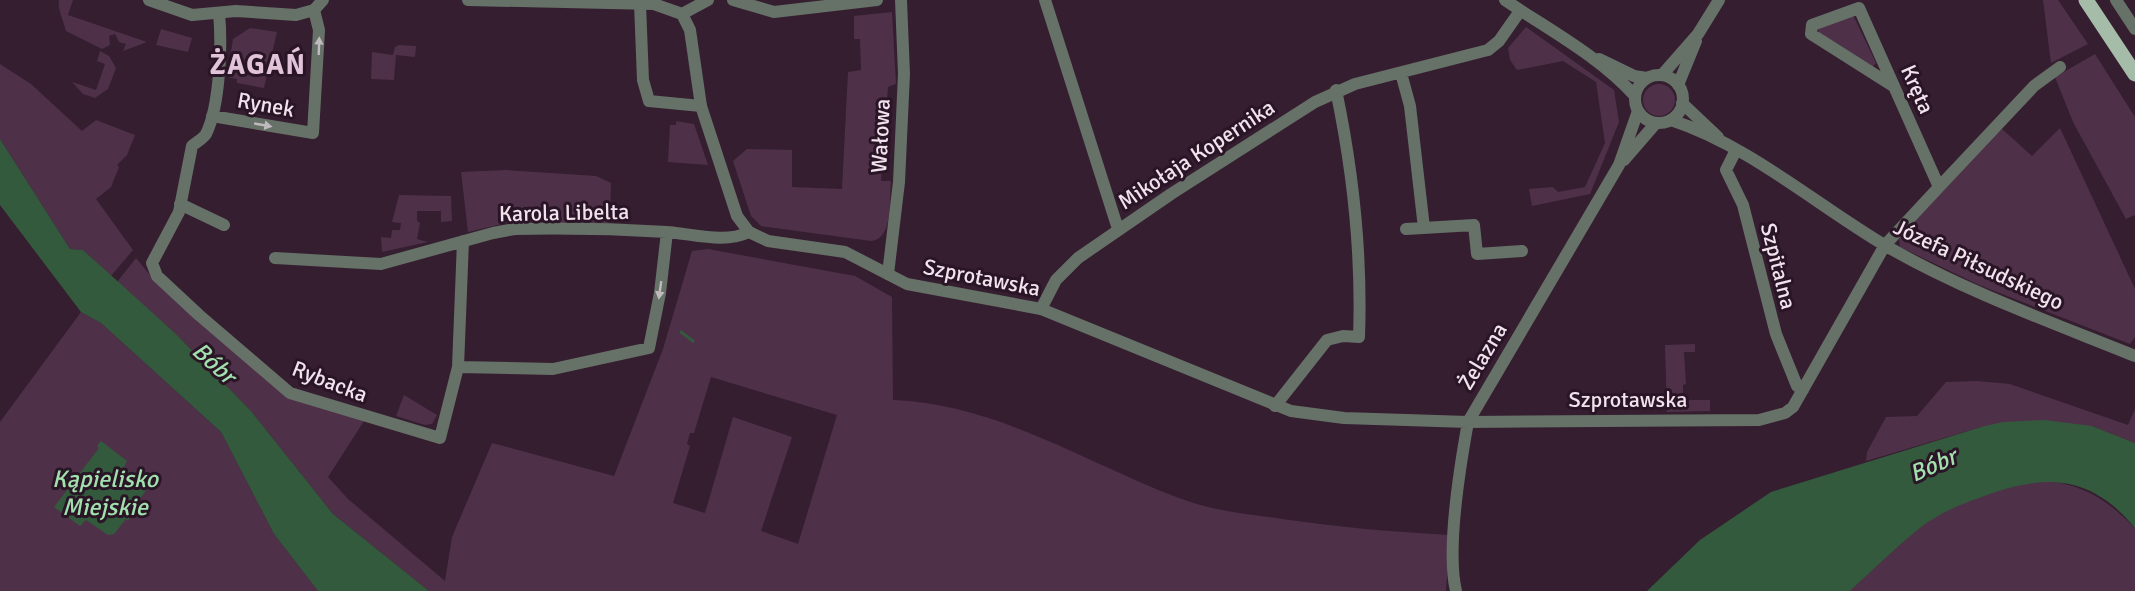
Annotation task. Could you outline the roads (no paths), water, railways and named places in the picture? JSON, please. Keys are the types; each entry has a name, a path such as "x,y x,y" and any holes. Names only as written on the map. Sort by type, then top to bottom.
{"main road":[{"path":"2086,0 2135,74"}],"street":[{"path":"149,0 192,15 236,11 296,15 314,10 323,0"},
{"path":"682,14 708,0"},
{"path":"733,0 774,12 877,0"},
{"name":"Wałowa","path":"888,274 899,182 904,74 901,0"},
{"path":"1045,0 1118,229"},
{"path":"1505,0 1589,55 1620,80 1635,96 1638,111 1620,165"},
{"path":"1589,55 1634,76 1647,78 1662,75 1698,34 1719,0"},
{"path":"2116,0 2135,29"},
{"path":"468,1 640,4 665,6 682,14 690,30 701,106 737,216 749,231"},
{"path":"640,4 643,81 649,101 701,106"},
{"name":"Kręta","path":"1893,86 1811,34 1812,26 1859,8 1939,187"},
{"name":"Rynek","path":"219,14 222,42 212,116 313,134 319,30 314,10"},
{"name":"Mikołaja Kopernika","path":"1041,309 1049,290 1061,273 1118,229 1336,90 1488,50 1499,41 1520,10"},
{"path":"1698,34 1678,85 1682,103 1721,141"},
{"path":"1886,245 2034,86 2060,67"},
{"path":"1401,72 1410,106 1424,228"},
{"path":"1662,75 1678,85"},
{"path":"1635,96 1641,82 1647,78"},
{"path":"1275,406 1327,340 1343,336 1359,337 1361,279 1359,255 1336,90"},
{"path":"1671,120 1682,103"},
{"path":"1638,111 1649,121 1656,123 1671,120 1721,141"},
{"path":"212,116 205,136 192,146 180,204 224,225"},
{"path":"1620,165 1656,123"},
{"name":"Józefa Piłsudskiego","path":"1721,141 1886,245 1930,269 2135,356"},
{"name":"Szpitalna","path":"1736,150 1726,170 1743,205 1776,334 1797,386 1803,390"},
{"name":"Żelazna","path":"1456,591 1453,556 1462,454 1468,423 1620,165"},
{"name":"Rybacka","path":"180,204 179,212 152,263 157,276 275,383 293,394 440,438 458,367"},
{"path":"1406,229 1474,225 1477,254 1522,251"},
{"name":"Karola Libelta","path":"275,258 381,264 515,229 667,232 726,237 749,231"},
{"name":"Szprotawska","path":"749,231 768,240 845,252 907,284 1041,309 1275,406 1311,416 1468,423 1652,419 1759,420 1785,413 1793,407 1886,245"},
{"path":"463,241 458,367 553,369 649,348 667,232"}],"water":[{"path":"0,139 70,249 83,250 176,334 251,411 333,514 429,591 318,591 274,534 221,432 101,323 81,312 0,205"},
{"name":"Bóbr","path":"2044,420 2092,426 2135,443 2135,528 2118,510 2100,496 2063,483 2043,482 2001,490 1965,503 1931,520 1850,591 1647,591 1700,540 1771,492 1981,427 2003,422"},
{"name":"Kąpielisko Miejskie","path":"101,441 127,461 124,467 145,487 145,492 134,506 136,508 128,521 126,519 114,534 108,535 86,520 80,526 54,507 99,448 97,446"}],"waterway":[{"path":"681,332 693,341"}],"district":[{"name":"ŻAGAŃ","path":"258,64"}]}
